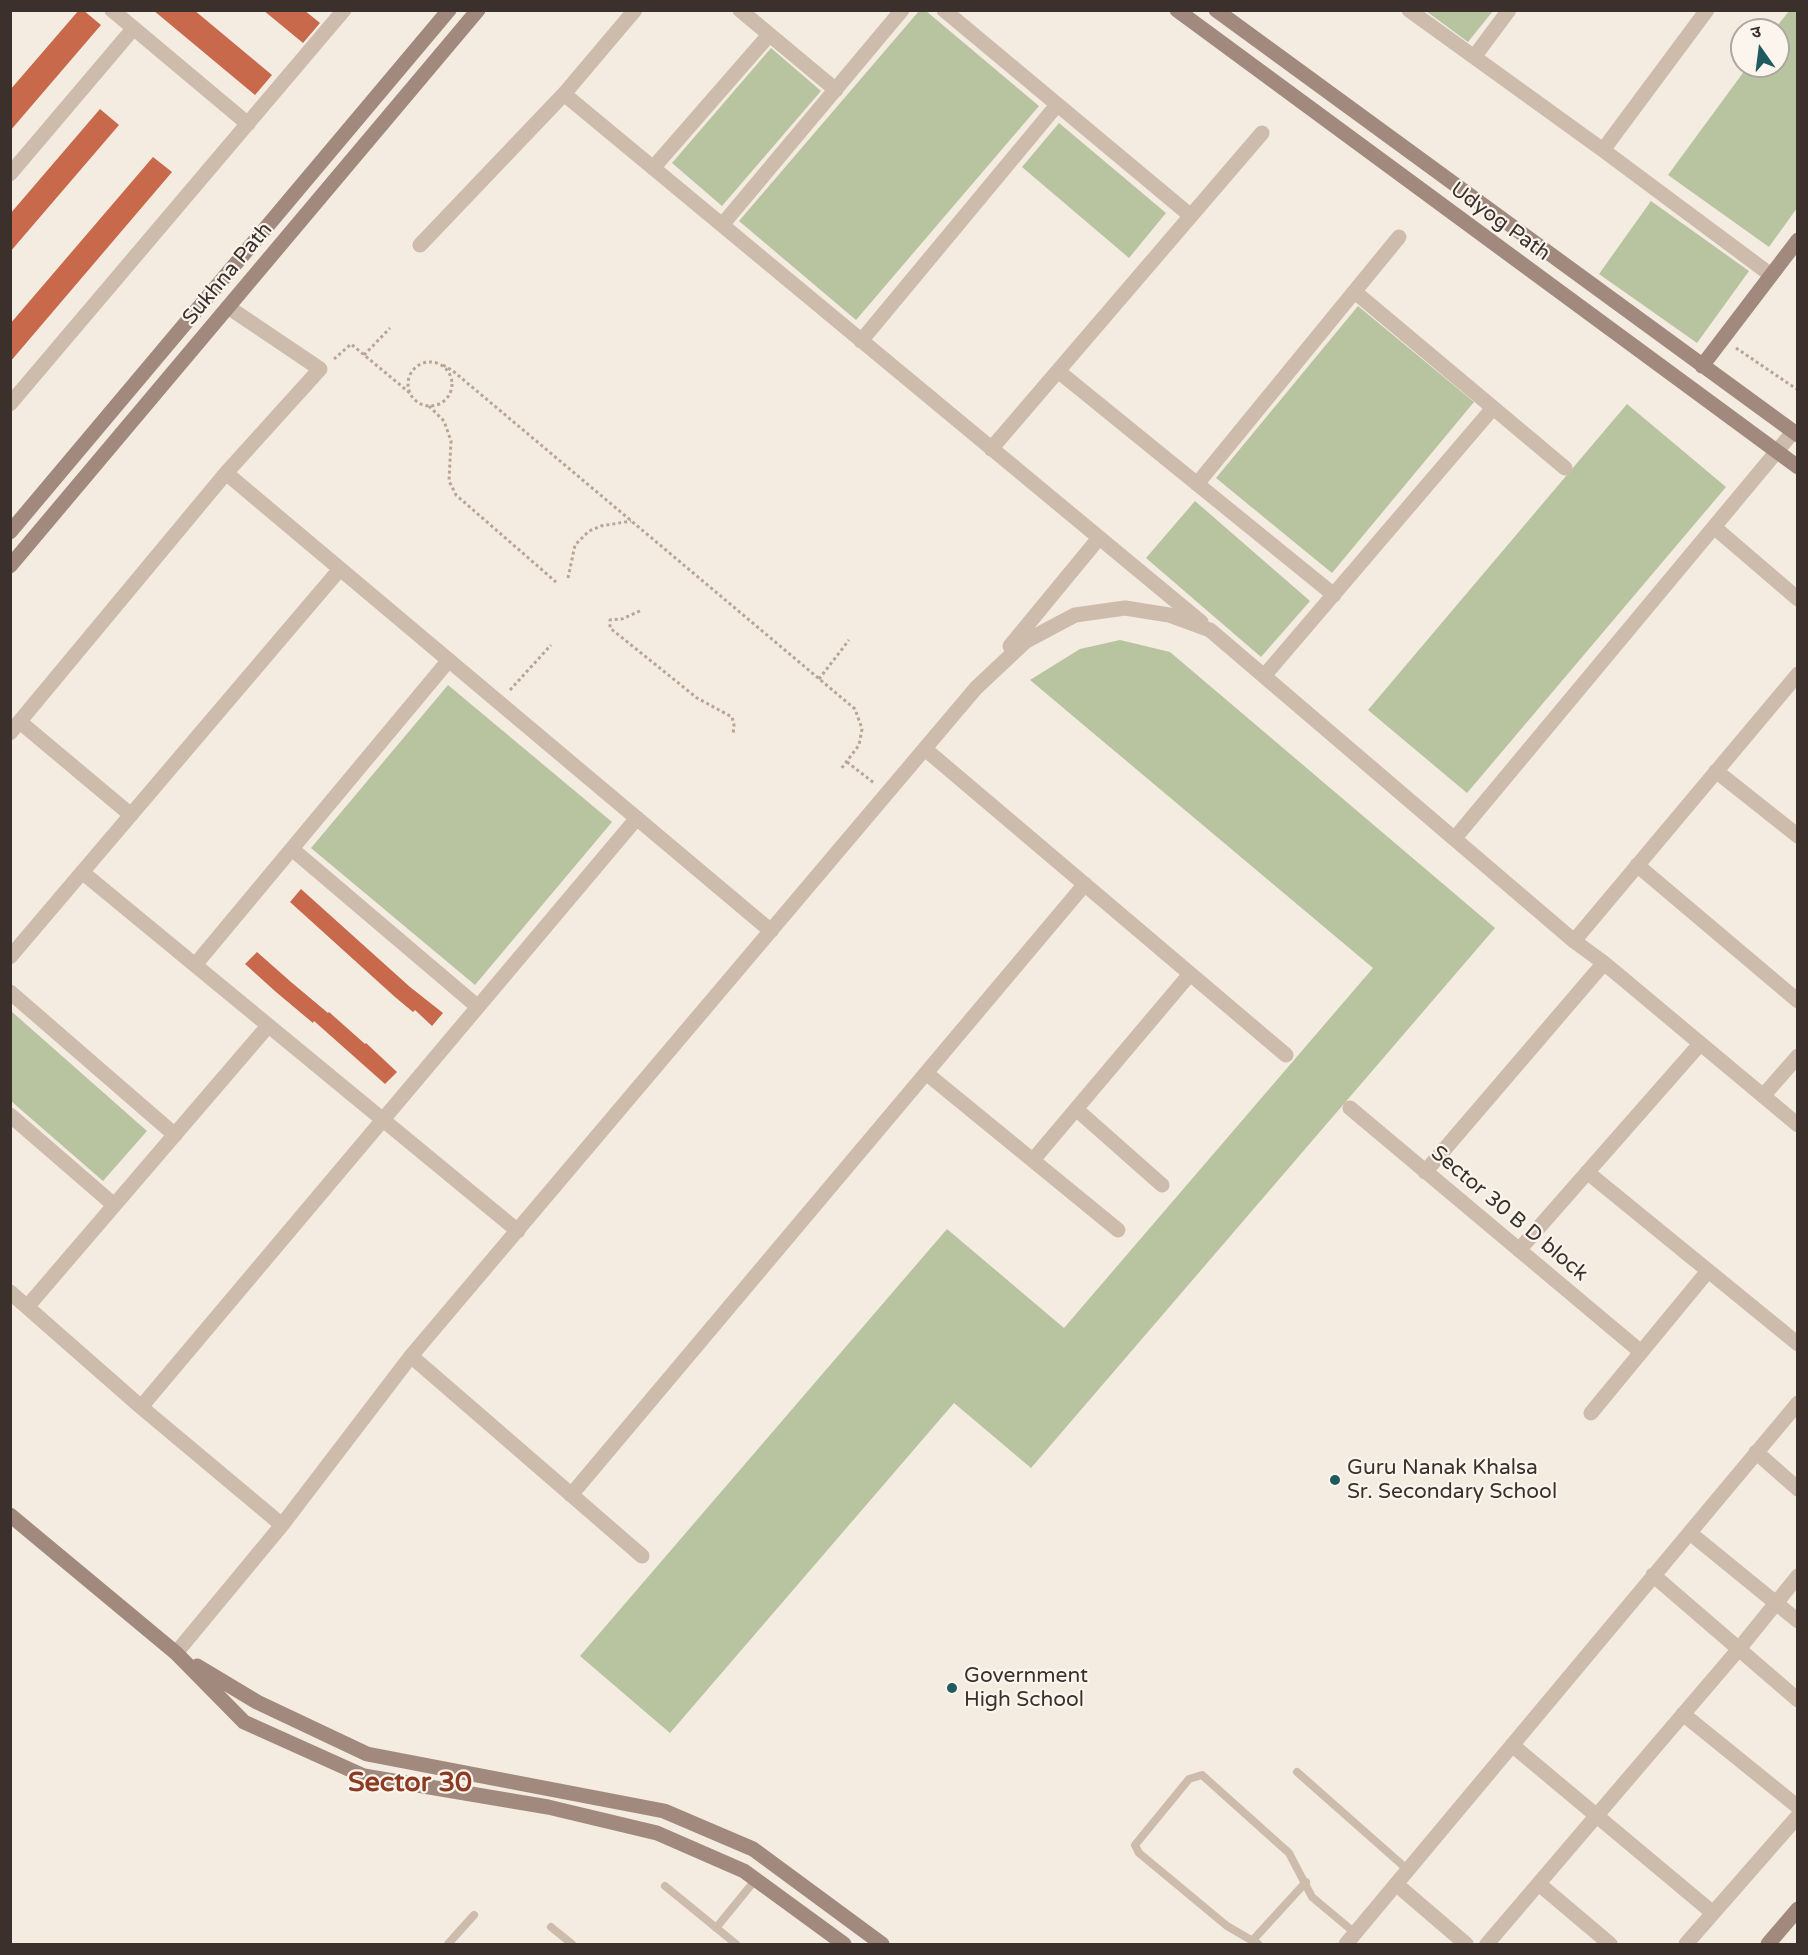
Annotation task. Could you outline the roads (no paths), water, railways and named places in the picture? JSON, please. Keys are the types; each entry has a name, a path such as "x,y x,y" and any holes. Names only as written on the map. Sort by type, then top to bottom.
{"main road":[{"name":"Sukhna Path","path":"10,532 449,10"},
{"name":"Sukhna Path","path":"10,566 478,10"},
{"name":"Udyog Path","path":"1177,10 1797,467"},
{"name":"Udyog Path","path":"1216,10 1795,434"},
{"path":"1702,366 1797,240"},
{"path":"10,1515 176,1653 244,1722 364,1776 548,1807 657,1833 744,1871 844,1944"},
{"path":"176,1653 257,1702 367,1754 664,1811 753,1849 882,1944"},
{"path":"1768,1944 1797,1909"}],"street":[{"path":"112,10 248,124"},
{"path":"10,404 344,10"},
{"path":"420,245 564,94 635,10"},
{"path":"740,10 836,90"},
{"path":"722,225 902,10"},
{"path":"944,10 1191,216"},
{"path":"1409,10 1771,274"},
{"path":"1474,57 1509,10"},
{"path":"1603,150 1707,10"},
{"path":"10,174 134,29"},
{"path":"652,168 770,35"},
{"path":"564,94 1210,630 1574,941 1604,963 1797,1125"},
{"path":"861,341 1057,105"},
{"path":"991,448 1262,133"},
{"path":"1197,484 1399,237"},
{"path":"1354,292 1565,468"},
{"path":"131,815 15,728 226,473 320,369 228,307"},
{"path":"1058,371 1334,595"},
{"path":"1264,676 1493,408"},
{"path":"1455,838 1776,451 1795,434"},
{"path":"226,473 771,931"},
{"path":"1714,527 1797,599"},
{"path":"176,1653 282,1525 411,1356 976,688 1099,538"},
{"path":"10,957 340,569"},
{"path":"976,688 1026,641 1075,615 1125,608 1169,615 1210,630"},
{"path":"195,965 449,660"},
{"path":"1574,941 1797,674"},
{"path":"924,749 1286,1055"},
{"path":"1716,771 1797,836"},
{"path":"141,1407 637,818"},
{"path":"292,849 478,1007"},
{"path":"1638,866 1797,1001"},
{"path":"82,873 518,1231"},
{"path":"571,1495 1085,884"},
{"path":"1425,1172 1604,963"},
{"path":"1033,1160 1190,974"},
{"path":"10,992 175,1135"},
{"path":"27,1307 268,1026"},
{"path":"1519,1250 1700,1044"},
{"path":"1763,1096 1797,1056"},
{"path":"926,1073 1118,1230"},
{"name":"Sector 30 B D block","path":"1350,1108 1641,1352"},
{"path":"1076,1109 1162,1185"},
{"path":"10,1115 114,1205"},
{"path":"1587,1172 1797,1344"},
{"path":"1591,1413 1708,1271"},
{"path":"10,1293 282,1525"},
{"path":"411,1356 642,1556"},
{"path":"1351,1939 1797,1402"},
{"path":"1756,1452 1797,1489"},
{"path":"1690,1533 1797,1621"},
{"path":"1653,1575 1797,1700"},
{"path":"1487,1944 1738,1650 1797,1576"},
{"path":"1683,1714 1797,1807"},
{"path":"1512,1745 1713,1913"},
{"path":"1686,1944 1797,1816"},
{"path":"1396,1884 1466,1944"},
{"path":"1539,1884 1610,1944"}],"lane":[{"path":"1297,1772 1408,1870"},
{"path":"1306,1882 1255,1943 1227,1926 1139,1853 1135,1845 1189,1779 1202,1775 1289,1853 1306,1882 1312,1897 1351,1939"},
{"path":"716,1928 756,1879"},
{"path":"664,1886 736,1944"},
{"path":"448,1944 474,1915"},
{"path":"551,1927 572,1944"}],"place":[{"name":"Guru Nanak Khalsa Sr. Secondary School","path":"1335,1480"},
{"name":"Government High School","path":"952,1688"}],"district":[{"name":"Sector 30","path":"410,1784"}]}
